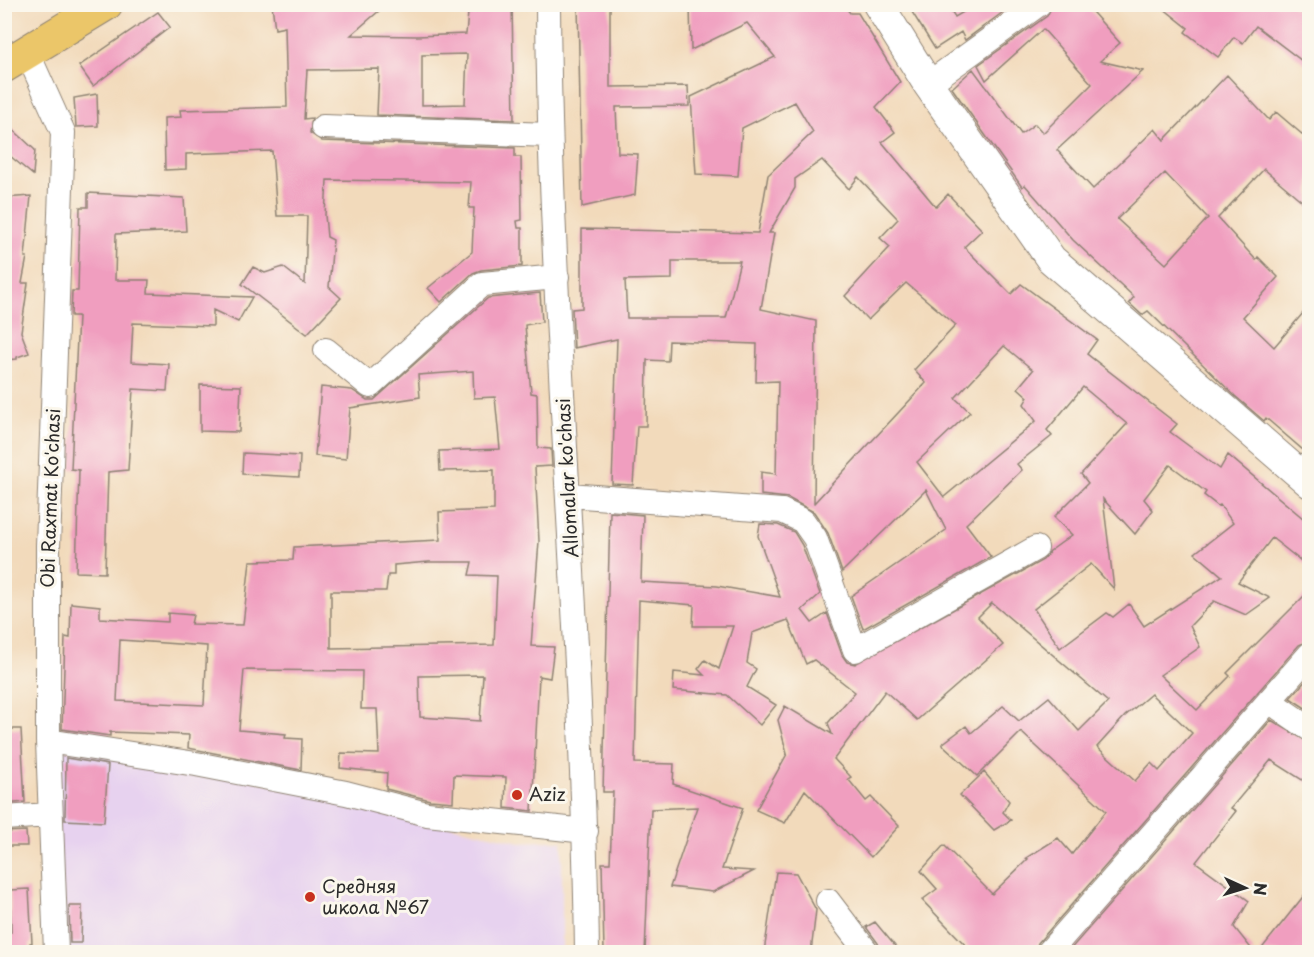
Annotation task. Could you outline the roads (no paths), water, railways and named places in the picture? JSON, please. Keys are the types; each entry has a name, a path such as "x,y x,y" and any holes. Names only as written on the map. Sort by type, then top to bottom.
{"main road":[{"path":"16,59 106,4"}],"street":[{"name":"Allomalar ko'chasi","path":"549,4 549,135 586,831 587,952"},
{"path":"878,4 928,84 1051,260 1310,483"},
{"path":"928,84 1039,4"},
{"name":"Obi Raxmat Ko'chasi","path":"16,59 63,132 48,546 48,741 56,952"},
{"path":"322,127 549,135"},
{"path":"326,350 370,386 482,284 557,277"},
{"path":"569,495 782,511 803,521 815,538 855,650 1036,548"},
{"path":"1049,952 1310,654"},
{"path":"1269,701 1310,729"},
{"path":"48,741 196,764 346,793 427,814 586,831"},
{"path":"4,818 50,815"},
{"path":"828,901 867,952"}],"place":[{"name":"Aziz","path":"517,795"},
{"name":"Средняя школа №67","path":"310,897"}]}
